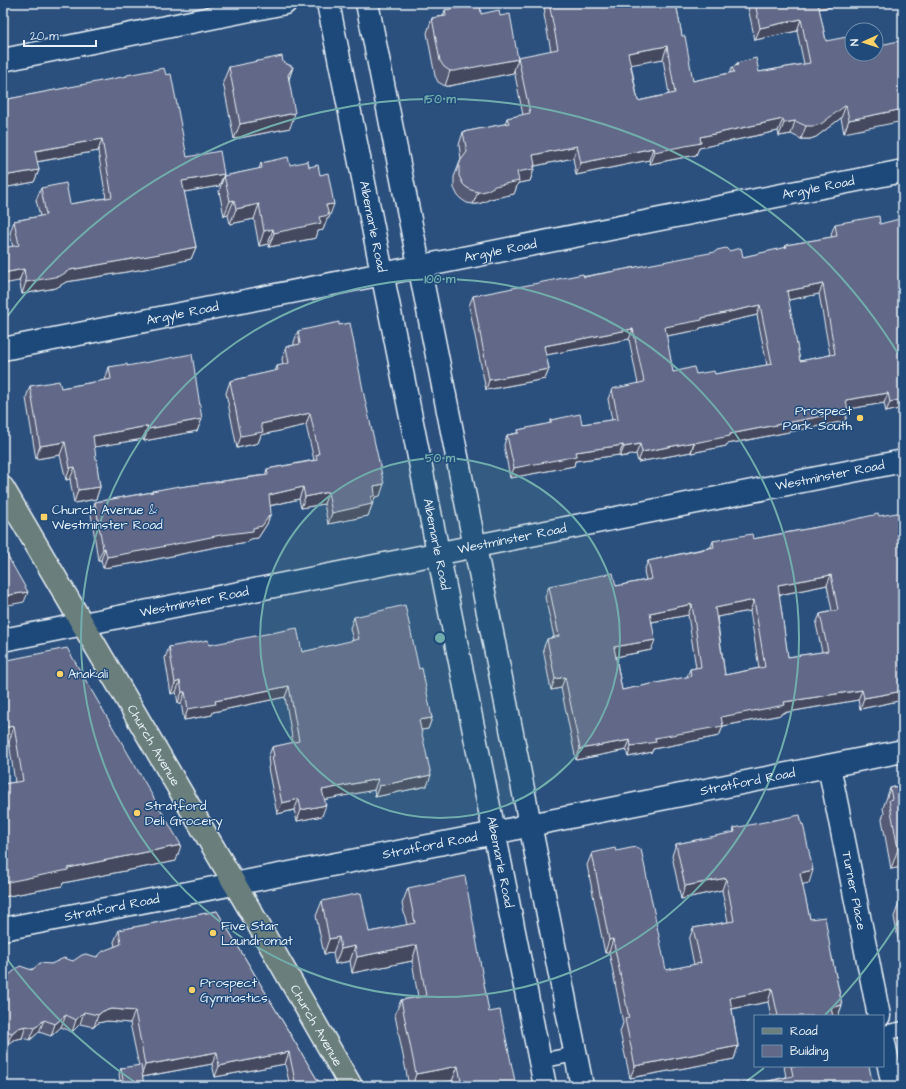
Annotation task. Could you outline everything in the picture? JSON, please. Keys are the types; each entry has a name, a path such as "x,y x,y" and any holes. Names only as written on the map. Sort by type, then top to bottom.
{"main road":[{"name":"Church Avenue","path":"3,488 351,1086"}],"street":[{"path":"3,60 285,3"},
{"name":"Albemarle Road","path":"328,3 545,1086"},
{"path":"367,3 582,1086"},
{"name":"Argyle Road","path":"3,349 903,171"},
{"name":"Westminster Road","path":"3,640 903,461"},
{"name":"Stratford Road","path":"3,929 495,833 903,751"},
{"name":"Turner Place","path":"829,766 879,1015"},
{"path":"884,1043 893,1086"}],"lane":[{"path":"884,1033 903,1028"},
{"path":"540,1061 576,1054"}],"building":[{"path":"549,3 676,3 682,36 685,36 693,81 734,72 732,67 738,65 737,63 756,58 759,72 810,63 801,19 760,28 755,3 818,3 826,41 844,38 844,62 884,62 884,44 903,40 903,109 849,120 846,105 821,124 814,126 806,126 795,121 784,123 783,119 700,137 701,143 654,152 653,148 581,163 577,146 533,155 535,165 534,169 517,172 519,181 495,186 482,192 471,190 463,184 459,176 459,165 467,152 463,132 509,123 507,118 530,113 518,57 558,49","holes":["667,46 675,93 638,101 628,53"]},
{"path":"480,4 481,14 499,10 500,16 510,14 518,59 450,71 444,67 440,61 432,18 446,16 445,10"},
{"path":"282,56 283,62 293,67 288,75 295,113 240,124 229,67"},
{"path":"164,68 166,75 171,74 187,157 220,151 224,174 182,181 196,247 70,270 60,276 26,282 24,269 3,273 3,248 19,245 14,221 46,215 41,188 66,183 70,204 112,197 102,139 35,151 39,170 3,176 3,100"},
{"path":"288,157 290,165 308,161 309,167 318,165 320,175 328,173 334,204 326,205 329,215 319,217 321,223 274,233 273,229 264,231 259,204 236,209 234,200 230,201 224,176 262,168 261,163"},
{"path":"879,216 880,224 903,218 903,399 890,402 888,393 846,400 848,411 730,434 730,436 642,452 640,444 624,447 623,445 576,452 577,456 514,468 507,435 519,433 518,430 551,423 551,420 580,414 582,424 618,419 612,389 644,382 633,329 544,346 549,369 489,380 473,296 583,274 584,277 715,252 726,248 729,251 741,248 743,257 787,247 786,245 837,236 835,224","holes":["823,284 835,354 800,361 787,291","760,305 772,364 715,374 714,371 696,374 694,367 673,372 665,327 702,320 702,318"]},
{"path":"339,322 339,325 350,323 384,484 374,486 375,495 371,497 372,504 332,513 328,492 305,497 303,487 269,495 271,513 262,526 253,528 253,531 221,535 107,557 105,548 103,549 95,502 179,486 268,475 267,469 317,460 316,455 319,454 310,413 261,424 263,432 241,436 230,381 278,370 277,366 289,363 286,347 300,344 298,331"},
{"path":"192,354 202,419 148,429 148,426 93,436 100,487 78,490 75,467 70,468 65,442 40,446 30,386 59,381 61,388 111,379 109,367 127,364 127,366"},
{"path":"903,512 903,691 864,698 862,690 784,702 785,705 721,717 723,726 655,738 656,742 631,746 630,740 580,749 565,677 555,679 547,639 559,636 549,586 613,573 616,586 652,579 648,561 714,547 713,541 752,534 753,539 878,514 879,516","holes":["831,575 838,610 820,614 828,651 788,657 778,585","754,600 765,667 725,675 715,608","692,604 701,667 690,669 691,676 622,690 614,647 655,640 650,613"]},
{"path":"3,548 28,592 3,596"},
{"path":"405,605 419,669 422,668 432,718 419,720 431,775 379,786 378,779 322,790 326,805 301,810 299,799 282,803 272,757 274,756 272,747 299,741 289,686 215,701 216,704 188,709 185,692 182,692 180,681 175,683 169,647 208,640 209,645 297,628 302,652 359,639 354,617"},
{"path":"67,648 181,845 3,883 3,784 23,781 14,726 3,728 3,661"},
{"path":"903,785 903,848 898,849 889,800 892,799 890,788"},
{"path":"800,815 813,870 800,873 810,919 825,917 842,1005 831,1008 833,1015 778,1015 772,989 730,998 738,1046 635,1066 625,1019 629,1018 613,939 609,940 592,853 615,848 616,851 636,847 637,849 641,849 666,970 701,963 693,928 734,921 726,878 685,886 676,844 735,832 734,828"},
{"path":"465,876 489,1012 500,1010 516,1086 462,1086 458,1066 416,1074 401,1000 426,996 417,945 357,957 355,946 341,949 339,937 329,939 322,901 361,893 369,932 415,923 408,888"},
{"path":"903,896 903,908 901,897"},
{"path":"217,911 321,1086 296,1086 289,1052 219,1066 217,1052 145,1065 135,1011 112,1009 103,1011 98,1015 84,1012 76,1020 66,1015 55,1024 44,1020 35,1028 26,1026 18,1028 12,1033 3,1030 3,972 9,975 20,966 32,970 40,963 51,964 64,958 73,961 86,954 97,957 103,951 121,944 119,930"},
{"path":"141,1065 144,1086 124,1086 121,1068"},
{"path":"791,1067 869,1067 873,1086 746,1086 793,1076"},
{"path":"746,1082 746,1086 722,1086"}],"place":[{"name":"Prospect Park South","path":"860,418"},
{"name":"Church Avenue & Westminster Road","path":"44,517"},
{"name":"Anakali","path":"60,674"},
{"name":"Stratford Deli Grocery","path":"137,813"},
{"name":"Five Star Laundromat","path":"213,933"},
{"name":"Prospect Gymnastics","path":"192,990"}]}
